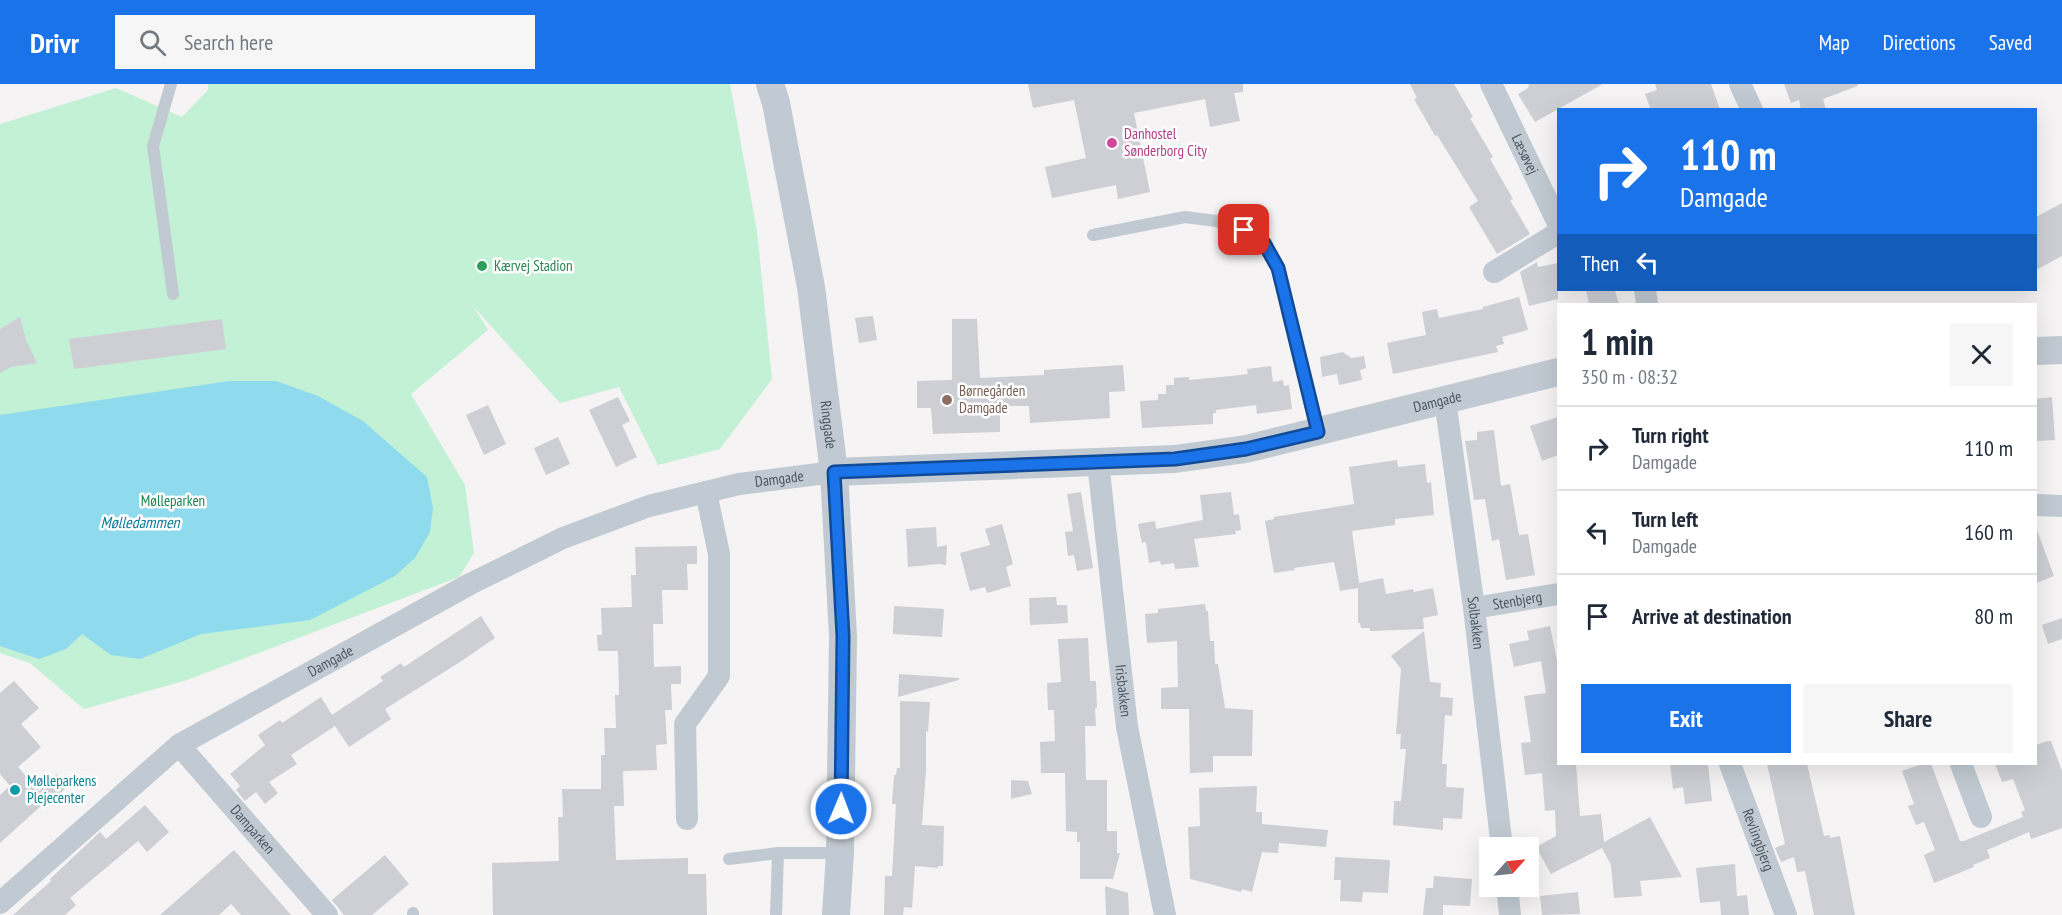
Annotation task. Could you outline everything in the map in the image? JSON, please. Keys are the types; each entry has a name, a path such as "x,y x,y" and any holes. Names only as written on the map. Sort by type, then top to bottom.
{"street":[{"name":"Ringgade","path":"770,84 776,104 810,287 834,472 843,636 840,854 836,915"},
{"name":"Læsøvej","path":"1491,84 1557,221"},
{"path":"1740,84 1751,108"},
{"path":"1494,272 1557,234"},
{"path":"2037,351 2062,350"},
{"name":"Damgade","path":"0,903 179,745 470,584 563,538 649,506 740,484 834,472 1098,462 1185,457 1246,449 1557,372"},
{"name":"Solbakken","path":"1445,400 1474,608 1501,837"},
{"name":"Irisbakken","path":"1098,462 1127,727 1165,915"},
{"path":"687,819 685,724 719,675 719,554 706,492"},
{"path":"2037,505 2062,506"},
{"name":"Stenbjerg","path":"1474,608 1557,594"},
{"name":"Damparken","path":"179,745 327,915"},
{"name":"Revlingbjerg","path":"1730,765 1786,915"},
{"path":"1961,765 1981,817"},
{"path":"1508,897 1510,915"}],"lane":[{"path":"171,84 153,146 173,294"},
{"path":"1093,235 1185,217 1216,221 1244,230 1264,243 1278,268 1318,432"},
{"path":"729,859 778,853 840,854"},
{"path":"776,915 778,853"}],"green space":[{"name":"Mølleparken","path":"208,84 730,84 757,231 772,379 720,449 658,465 619,387 560,403 473,306 488,330 411,394 465,485 474,553 459,577 187,680 84,709 30,663 0,653 0,124 116,88 182,117 208,90"}],"water":[{"name":"Mølledammen","path":"229,381 276,381 318,396 363,421 427,477 433,508 430,532 415,558 395,576 310,620 201,634 140,659 111,655 82,634 66,649 39,659 0,646 0,415"}],"building":[{"name":"Danhostel Sønderborg City","path":"1028,84 1243,84 1243,92 1234,93 1240,121 1210,127 1205,99 1134,113 1150,192 1118,199 1116,185 1052,198 1045,167 1086,158 1074,100 1033,108"},
{"path":"1410,84 1454,84 1473,117 1470,118 1493,157 1490,159 1513,199 1510,200 1530,234 1497,254 1469,207 1478,201 1437,135 1435,136 1414,99 1417,98"},
{"path":"1529,84 1603,84 1535,122 1518,94 1528,88"},
{"path":"1655,84 1711,84 1719,108 1650,108 1645,94 1657,90"},
{"path":"1784,84 1858,84 1858,86 1823,99 1825,108 1801,108 1799,100 1791,103"},
{"path":"2062,203 2062,256 2037,269 2037,216"},
{"path":"1537,262 1538,267 1557,263 1558,299 1529,306 1520,272"},
{"path":"1586,291 1615,291 1619,303 1589,303"},
{"path":"1519,297 1528,330 1502,337 1504,344 1496,346 1498,352 1393,374 1387,343 1426,335 1422,312 1437,309 1439,318 1483,309 1483,307"},
{"path":"873,316 877,340 859,343 855,318"},
{"path":"20,317 26,340 37,363 11,367 0,373 0,329"},
{"path":"222,319 226,349 74,369 69,339"},
{"path":"952,319 977,319 980,378 1044,375 1044,370 1123,365 1125,391 1109,392 1110,418 1030,423 1029,406 1000,406 1000,432 933,434 931,408 917,408 917,381 952,380"},
{"path":"1343,352 1351,358 1364,356 1366,368 1360,370 1362,380 1339,385 1337,374 1322,377 1320,357"},
{"path":"1271,366 1273,382 1283,380 1284,386 1289,385 1292,409 1257,414 1256,405 1216,410 1216,413 1213,413 1213,424 1142,428 1140,401 1158,400 1158,394 1166,394 1166,385 1174,385 1174,378 1189,377 1189,380 1248,374 1247,369"},
{"path":"618,397 630,421 622,425 637,457 616,467 589,410"},
{"path":"2052,397 2055,440 2037,441 2037,399"},
{"path":"488,405 506,444 484,455 466,415"},
{"path":"1557,417 1557,455 1542,461 1530,426"},
{"path":"1494,430 1501,486 1510,484 1519,535 1528,534 1535,575 1506,580 1499,539 1492,541 1485,499 1474,500 1465,441 1477,440 1477,432"},
{"path":"558,437 570,464 546,475 534,448"},
{"path":"1397,460 1398,467 1425,464 1427,483 1431,482 1434,515 1395,519 1395,525 1352,531 1359,583 1383,578 1386,594 1433,588 1438,615 1423,618 1424,629 1370,631 1370,628 1361,628 1358,623 1358,588 1340,591 1334,562 1274,573 1265,521 1274,519 1274,517 1354,504 1349,467"},
{"path":"1081,492 1093,568 1077,571 1074,555 1068,556 1065,532 1073,531 1067,494"},
{"path":"1231,492 1234,515 1239,514 1241,530 1235,531 1236,534 1194,539 1199,567 1175,569 1174,563 1161,565 1160,561 1149,563 1146,542 1142,543 1138,524 1155,521 1156,529 1203,520 1200,495"},
{"path":"1002,524 1013,564 1006,567 1011,586 987,593 985,587 970,591 960,553 990,545 985,529"},
{"path":"936,527 937,547 947,545 946,565 908,567 906,529"},
{"path":"2037,530 2054,576 2037,583"},
{"path":"697,546 697,564 687,564 688,590 662,590 663,624 653,624 654,667 681,666 681,684 671,684 672,710 665,710 667,744 656,745 657,770 623,771 624,806 614,806 616,860 688,858 688,874 706,874 707,915 493,915 492,863 559,861 558,817 563,817 562,789 601,789 601,755 605,755 604,728 616,728 615,695 619,695 618,651 598,651 597,635 602,635 601,608 632,607 631,575 636,575 635,547"},
{"path":"1056,597 1057,605 1067,605 1068,623 1030,625 1029,598"},
{"path":"1205,604 1206,611 1208,611 1210,641 1214,641 1215,664 1218,664 1225,708 1253,710 1252,756 1213,756 1213,772 1190,773 1189,709 1161,709 1161,688 1178,687 1177,641 1147,643 1145,614 1158,613 1158,609"},
{"path":"894,606 944,609 942,637 893,634"},
{"path":"481,616 495,638 385,709 391,719 349,747 335,726 291,755 297,764 269,782 278,793 265,804 256,792 245,801 236,790 240,786 230,774 265,745 258,735 280,720 282,723 321,697 332,715 383,681 380,677 401,663 404,667"},
{"path":"2062,618 2062,639 2048,644 2042,625"},
{"path":"1550,626 1557,661 1557,765 1576,765 1580,816 1601,814 1604,842 1650,817 1682,877 1640,881 1642,896 1614,898 1611,865 1602,848 1551,874 1539,852 1539,845 1556,836 1555,810 1545,811 1542,773 1525,775 1521,743 1531,742 1524,696 1546,693 1541,661 1514,667 1509,644 1529,640 1527,631"},
{"path":"1424,631 1430,682 1441,683 1440,697 1453,698 1452,716 1445,715 1442,764 1447,764 1446,787 1464,788 1462,819 1443,818 1443,830 1393,825 1394,801 1401,801 1406,749 1400,749 1401,734 1396,734 1401,669 1391,656"},
{"path":"1088,638 1090,681 1096,681 1097,708 1095,708 1096,726 1085,726 1086,780 1107,780 1107,831 1117,831 1117,853 1120,853 1113,879 1080,879 1080,842 1077,842 1077,832 1066,831 1065,773 1041,773 1040,742 1055,741 1054,710 1048,710 1047,683 1061,682 1058,639"},
{"path":"899,674 959,678 959,680 898,697"},
{"path":"14,681 39,708 21,724 41,747 18,767 39,791 57,774 68,786 45,807 42,805 0,843 0,795 10,786 0,774 0,693"},
{"path":"900,701 930,702 928,732 926,731 922,825 944,826 943,866 938,866 938,868 915,866 912,908 904,907 903,915 884,915 885,876 892,876 896,804 892,804 894,775 896,775 897,768 900,768"},
{"path":"2051,741 2062,771 2062,828 2031,839 2029,832 1987,850 1990,858 1934,883 1924,855 1935,850 1924,822 1916,825 1908,806 1914,804 1902,771 1919,765 1931,765 1960,841 1964,841 2023,817 2021,812 2025,810 2013,779 2002,782 1995,765 2037,765 2037,745"},
{"path":"1670,765 1708,765 1712,801 1685,804 1683,787 1673,789"},
{"path":"1767,765 1807,765 1824,836 1830,835 1830,838 1840,836 1855,915 1814,915 1805,871 1797,872 1794,857 1781,862 1775,848 1785,844"},
{"path":"1011,780 1028,781 1032,794 1011,799"},
{"path":"1257,786 1256,812 1262,812 1262,824 1328,830 1326,847 1279,843 1278,853 1262,852 1252,892 1242,889 1241,892 1190,879 1188,827 1200,826 1199,788"},
{"path":"145,805 169,832 147,852 138,841 70,898 76,905 65,915 13,915 100,832 106,839"},
{"path":"234,850 291,915 241,915 231,904 219,915 160,915"},
{"path":"385,855 409,884 372,915 344,915 332,900"},
{"path":"1335,857 1390,860 1388,893 1363,892 1362,902 1340,901 1341,880 1334,880"},
{"path":"1735,864 1737,896 1747,895 1749,915 1721,915 1720,901 1700,903 1696,868"},
{"path":"1434,876 1472,879 1470,906 1443,905 1443,915 1423,915 1426,888 1433,888"},
{"path":"1105,886 1128,893 1129,915 1106,915"},
{"path":"1578,892 1580,914 1542,915 1540,896"}],"place":[{"name":"Danhostel Sønderborg City","path":"1112,143"},
{"name":"Kærvej Stadion","path":"482,266"},
{"name":"Børnegården Damgade","path":"947,400"},
{"name":"Mølleparkens Plejecenter","path":"15,790"}],"route":[{"path":"841,809 843,636 834,472 1175,459 1246,449 1318,432 1278,268 1264,243 1244,230"}]}
